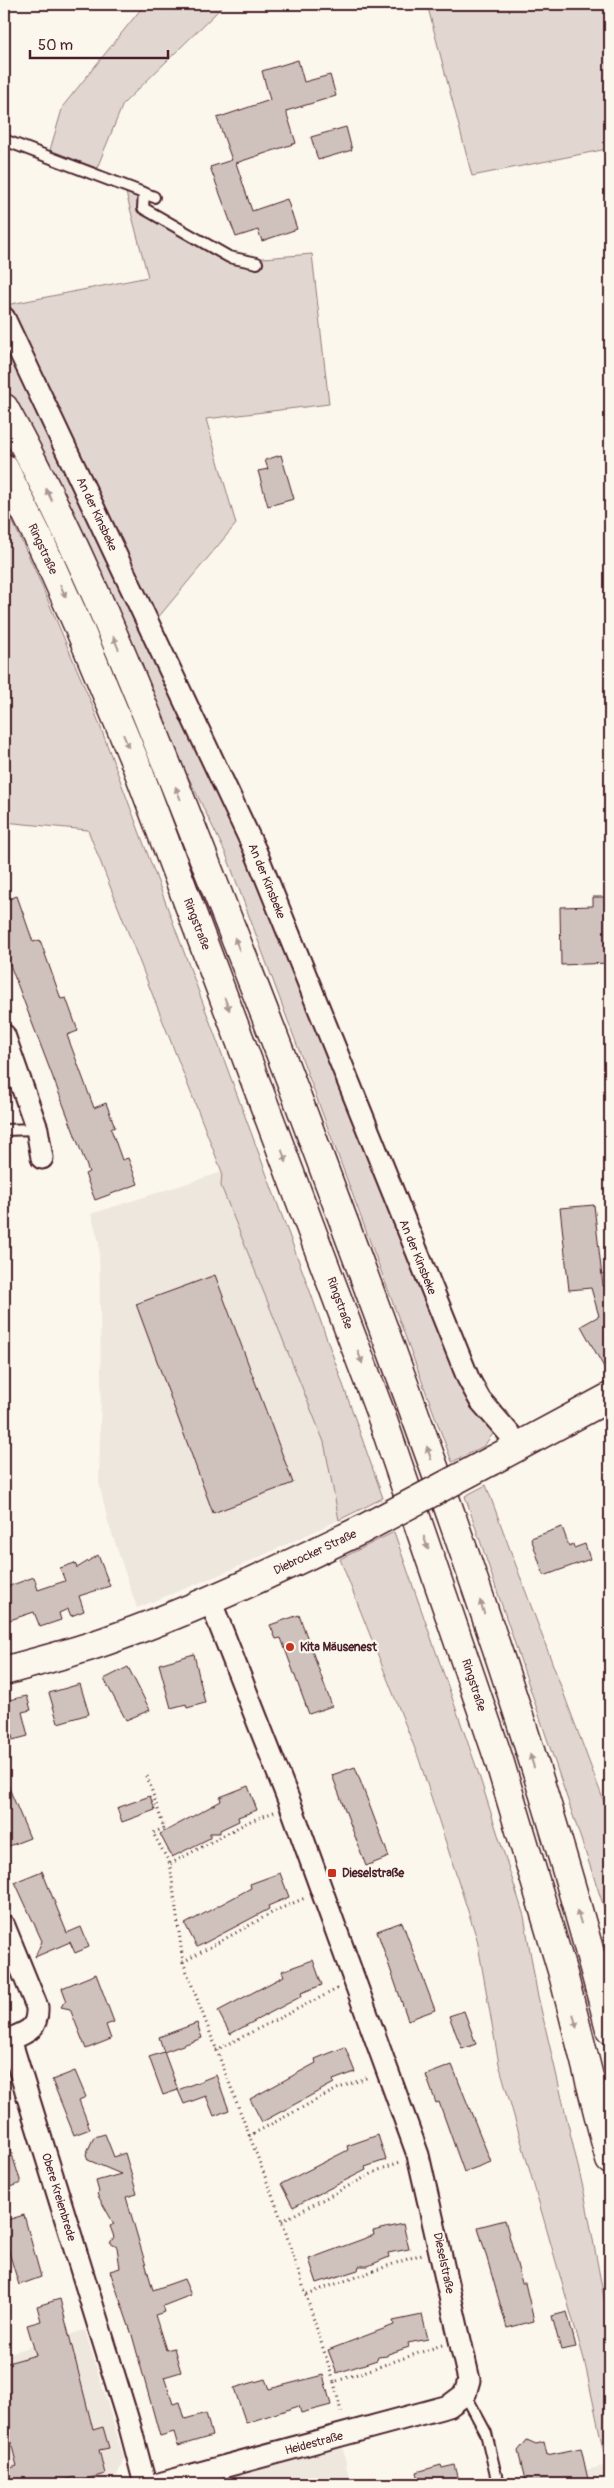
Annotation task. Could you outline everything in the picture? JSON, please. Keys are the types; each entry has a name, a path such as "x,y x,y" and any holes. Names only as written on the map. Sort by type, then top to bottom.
{"main road":[{"path":"4,408 60,519 105,617 166,762 264,1011 351,1241 464,1555 530,1753 594,1963 610,2029"},
{"name":"Ringstraße","path":"4,468 40,540 135,762 380,1412 499,1760 563,1974 610,2160"},
{"name":"Diebrocker Straße","path":"4,1671 88,1646 210,1600 361,1530 610,1397"}],"street":[{"name":"An der Kinsbeke","path":"4,318 255,850 468,1378 480,1400 520,1446"},
{"path":"4,1035 37,1129 42,1158"},
{"name":"Dieselstraße","path":"210,1600 291,1806 418,2154 441,2249 469,2380 465,2394"},
{"name":"Obere Kreienbrede","path":"4,1926 37,2007 38,2019 28,2031 7,2040 127,2418 145,2484"},
{"name":"Heidestraße","path":"159,2484 450,2406 465,2394"}],"lane":[{"path":"4,140 149,195 143,208 229,257 257,263"},
{"path":"4,1130 37,1129"},
{"path":"465,2394 486,2433 498,2484"}],"path":[{"path":"147,1776 164,1828 154,1833 170,1864 183,1962 282,2221 334,2382 346,2434"},
{"path":"170,1864 248,1822 291,1806"},
{"path":"183,1962 277,1910 321,1890"},
{"path":"216,2050 354,1980"},
{"path":"249,2136 339,2088 388,2070"},
{"path":"282,2221 379,2170 418,2154"},
{"path":"307,2294 398,2261 441,2249"},
{"path":"334,2382 460,2338"}],"shaded area":[{"path":"145,4 225,4 123,104 97,168 50,150 63,106"},
{"path":"427,4 610,4 610,173 607,149 472,176"},
{"path":"125,189 138,197 141,213 228,261 312,254 329,404 206,419 236,524 156,620 6,305 148,277"},
{"path":"4,346 65,468 251,858 428,1307 474,1405 495,1431 484,1446 452,1462 226,854 181,762 97,567 47,462 4,384"},
{"path":"4,503 35,570 93,707 311,1294 383,1498 339,1520 324,1442 221,1186 222,1172 88,830 4,822"},
{"path":"222,1172 221,1187 324,1442 339,1520 231,1570 137,1608 108,1522 99,1483 101,1384 99,1242 91,1214"},
{"path":"486,1485 610,1818 610,1925 465,1496"},
{"path":"394,1532 477,1769 524,1916 537,1992 584,2192 610,2330 610,2482 584,2359 499,2064 477,1939 419,1759 340,1559"},
{"path":"85,2330 124,2458 116,2478 92,2484 17,2484 4,2434 4,2355"},
{"path":"343,2447 350,2484 200,2484 279,2464"},
{"path":"607,2465 610,2484 527,2484"}],"building":[{"path":"298,60 304,82 330,75 336,96 286,111 296,143 236,163 252,211 287,199 297,229 262,241 258,230 236,237 210,167 232,160 217,118 270,100 262,71"},
{"path":"346,127 352,150 318,160 311,137"},
{"path":"281,455 294,499 268,506 258,471 268,469 265,460"},
{"path":"17,896 33,942 40,940 61,999 66,998 78,1031 67,1035 94,1108 106,1103 115,1127 111,1129 122,1160 128,1158 138,1184 95,1200 85,1174 89,1172 4,949 4,901"},
{"path":"593,897 610,897 610,963 561,965 560,907 593,906"},
{"path":"594,1205 603,1286 608,1285 610,1293 610,1378 581,1326 599,1316 591,1288 569,1290 560,1208"},
{"path":"215,1275 293,1483 213,1513 136,1304"},
{"path":"562,1527 569,1546 573,1544 574,1548 585,1544 590,1559 544,1576 531,1538"},
{"path":"98,1555 110,1586 79,1596 84,1611 71,1616 68,1609 59,1613 61,1620 40,1627 34,1612 4,1622 4,1588 34,1577 38,1590 65,1581 60,1568 75,1563 77,1568"},
{"path":"299,1615 332,1706 309,1714 281,1638 276,1639 270,1625"},
{"path":"194,1654 205,1703 187,1708 186,1704 171,1708 159,1664"},
{"path":"128,1667 150,1710 126,1720 104,1679"},
{"path":"80,1684 89,1714 58,1723 49,1693"},
{"path":"27,1696 31,1710 22,1712 28,1736 13,1740 10,1726 4,1728 4,1701"},
{"path":"355,1767 389,1857 366,1866 332,1775"},
{"path":"4,1776 30,1838 4,1848"},
{"path":"248,1786 257,1810 238,1817 239,1821 220,1830 220,1833 210,1833 210,1838 172,1857 160,1834 221,1801 220,1797"},
{"path":"150,1796 155,1810 122,1822 117,1808"},
{"path":"42,1871 67,1933 81,1927 89,1947 75,1953 70,1942 35,1957 42,1941 15,1882"},
{"path":"280,1873 289,1897 268,1906 269,1909 197,1947 185,1924 251,1888 250,1884"},
{"path":"402,1922 435,2010 408,2020 377,1931"},
{"path":"313,1960 322,1985 301,1993 302,1996 230,2034 218,2011 284,1976 282,1971"},
{"path":"96,1974 114,2022 106,2025 111,2039 86,2049 70,2009 61,2007 66,1999 62,1988"},
{"path":"464,2011 476,2044 462,2049 449,2016"},
{"path":"197,2023 202,2038 164,2052 159,2037"},
{"path":"345,2047 355,2072 333,2080 334,2083 262,2122 250,2099 316,2063 315,2059"},
{"path":"164,2052 178,2090 163,2095 149,2057"},
{"path":"452,2065 491,2162 464,2172 439,2102 436,2103 426,2075"},
{"path":"75,2071 86,2097 79,2100 90,2129 74,2135 52,2080"},
{"path":"216,2075 229,2110 214,2116 206,2096 184,2104 178,2090"},
{"path":"105,2134 114,2157 125,2153 137,2194 126,2197 153,2290 184,2279 191,2295 163,2306 165,2312 155,2315 166,2350 174,2348 181,2372 164,2377 173,2404 180,2402 185,2419 206,2413 212,2436 178,2446 174,2432 160,2436 132,2335 110,2271 120,2268 117,2247 110,2243 114,2237 110,2226 114,2224 97,2194 99,2192 96,2181 121,2174 88,2160 86,2154 94,2137"},
{"path":"378,2135 386,2160 365,2167 366,2170 293,2207 281,2184 348,2150 347,2146"},
{"path":"7,2139 21,2183 4,2189 4,2140"},
{"path":"24,2215 41,2277 19,2285 4,2236 4,2221"},
{"path":"505,2220 522,2283 525,2283 534,2321 507,2328 478,2227"},
{"path":"403,2224 409,2249 388,2253 389,2257 368,2266 359,2266 358,2270 317,2283 309,2259 374,2235 373,2231"},
{"path":"60,2299 93,2430 103,2427 109,2448 99,2450 105,2474 76,2482 75,2477 46,2484 4,2484 4,2470 17,2466 4,2415 4,2364 36,2355 27,2325 41,2321 37,2306"},
{"path":"567,2312 576,2347 561,2350 552,2316"},
{"path":"422,2315 428,2339 408,2343 409,2347 337,2373 328,2350 394,2325 393,2321"},
{"path":"323,2375 331,2405 301,2413 299,2406 246,2423 234,2388 265,2379 269,2389"},
{"path":"527,2440 536,2444 544,2442 547,2455 581,2448 589,2484 526,2484 518,2451"},
{"path":"441,2465 442,2468 455,2465 460,2484 420,2484 417,2472"}],"place":[{"name":"Kita Mäusenest","path":"290,1647"},
{"name":"Dieselstraße","path":"332,1873"}]}
